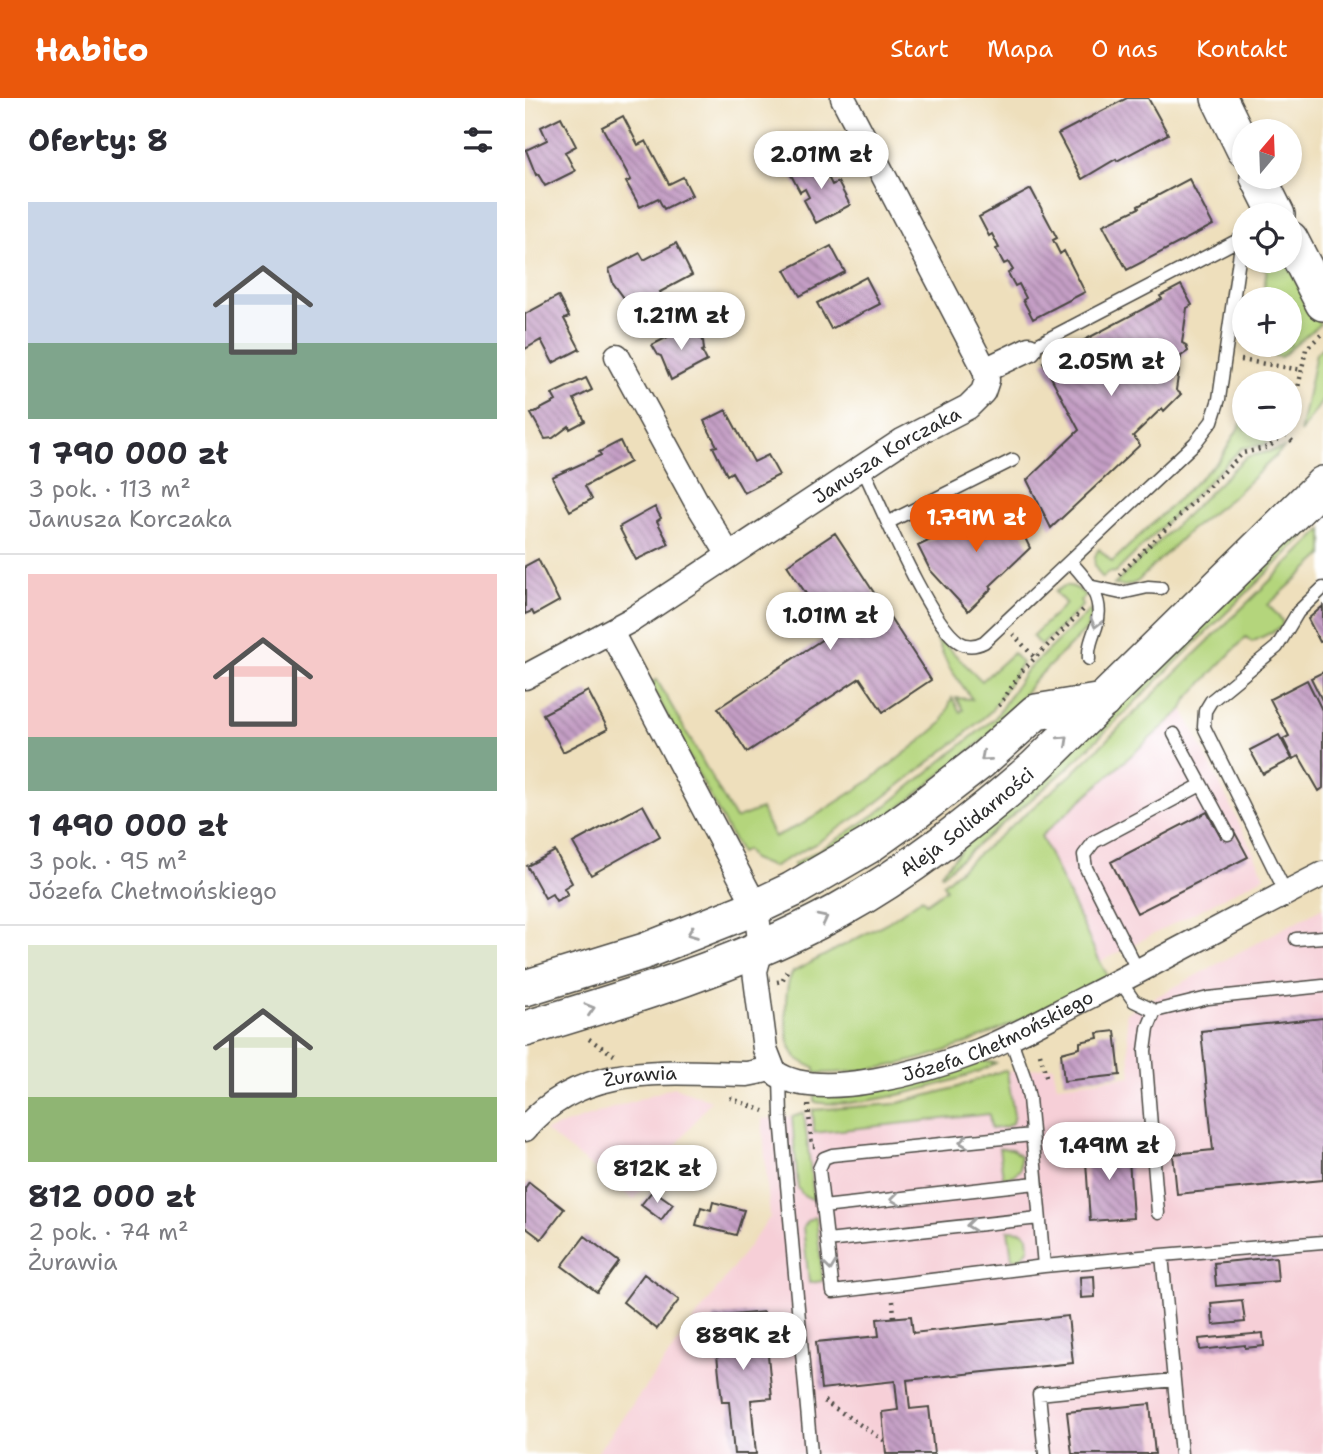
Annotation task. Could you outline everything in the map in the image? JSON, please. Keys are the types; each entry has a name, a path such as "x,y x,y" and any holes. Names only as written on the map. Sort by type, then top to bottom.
{"main road":[{"path":"1219,98 1232,125"},
{"path":"1302,259 1320,288"},
{"name":"Aleja Solidarności","path":"525,1029 718,967 839,910 876,888 937,846 1027,774 1323,484"},
{"name":"Aleja Solidarności","path":"528,979 645,951 755,907 806,883 869,846 980,762 1036,712 1104,701"}],"street":[{"path":"843,98 985,370 1029,349"},
{"path":"617,356 696,501 729,555"},
{"name":"Janusza Korczaka","path":"525,677 611,632 902,441 974,403 986,385 985,370"},
{"path":"611,632 755,907 761,949 755,971 765,1049 775,1071"},
{"name":"Józefa Chełmońskiego","path":"775,1071 795,1082 823,1084 879,1079 942,1064 1010,1037 1323,874"},
{"name":"Żurawia","path":"525,1129 540,1111 554,1101 598,1080 651,1072 747,1074 775,1071"}],"lane":[{"path":"1029,349 1232,243"},
{"path":"862,467 943,626 964,645 979,645 1195,443 1212,421 1224,368 1238,273"},
{"path":"889,522 1013,460"},
{"path":"1070,561 1093,587 1099,610 1089,650 1090,659"},
{"path":"1093,587 1121,593 1148,587 1161,588"},
{"path":"1286,893 1204,727 1203,716 1212,701 1277,647 1298,612 1323,588"},
{"path":"1174,734 1228,834"},
{"path":"1201,785 1094,842 1084,855 1086,868 1129,976 1133,1001 1155,1011 1208,998 1323,986"},
{"path":"1296,940 1323,937"},
{"path":"1155,1011 1148,1028 1145,1051 1158,1213"},
{"path":"1010,1037 1027,1088 1044,1266"},
{"path":"775,1071 811,1453"},
{"path":"1032,1135 828,1156 821,1161 819,1166 833,1292 1044,1266 1323,1242"},
{"path":"823,1207 1036,1183"},
{"path":"827,1241 1039,1218"},
{"path":"1162,1255 1181,1454"},
{"path":"1045,1454 1039,1394 1174,1380"}],"path":[{"path":"1237,359 1302,370 1306,349 1323,333"},
{"path":"1118,576 1243,453 1269,447 1275,441"},
{"path":"992,716 1022,671 1089,601"},
{"path":"1010,631 1035,658"},
{"path":"577,1042 590,1038 623,1061"},
{"path":"1040,1054 1047,1079"},
{"path":"808,1094 812,1146 816,1146"},
{"path":"724,1095 769,1111"},
{"path":"818,1396 885,1441"}],"shaded area":[{"path":"1183,709 1265,876 1100,962 1041,836"},
{"path":"1323,907 1323,1454 596,1454 770,1217 762,1119 813,1115 815,1133 989,1114 1014,1119 1007,1072 1053,1066 1057,1085 1131,1076 1126,1013"},
{"path":"674,1087 711,1100 634,1200 545,1131"}],"green space":[{"path":"1266,273 1292,273 1300,287 1264,287"},
{"path":"1302,291 1320,324 1302,339"},
{"path":"1323,347 1323,400 1302,430 1302,423 1316,353"},
{"path":"1232,439 1268,441 1264,445 1242,448 1116,572 1107,573 1103,578 1095,564 1099,549 1112,562 1221,458"},
{"path":"1284,448 1235,495 1189,531 1137,582 1126,586 1114,585 1246,457"},
{"path":"1323,504 1323,518 1066,770 942,875 975,834"},
{"path":"1323,529 1323,555 1268,605 1282,620 1282,627 1252,642 1246,637 1187,699 1183,709 1041,836 1108,976 1003,1028 931,1056 855,1071 815,1073 815,1068 797,1058 790,1046 786,1024 786,1000 793,972 888,922 922,898 926,903 946,889 943,884 1071,775"},
{"path":"1064,586 1076,588 1086,596 1080,601 1083,605 1041,646 1032,636 1066,604 1055,592"},
{"path":"1092,608 1087,629 1034,681 999,727 902,806 793,875 794,864 880,811 995,718 1025,672"},
{"path":"934,634 982,681 1013,653 1022,663 991,711 870,808 815,844 772,867 752,859 746,850 740,853 650,683 657,680 735,819 761,809 774,837 804,823 868,782 922,740 942,723 952,698 960,712 963,710 956,698 972,699 949,667"},
{"path":"983,1061 996,1063 958,1079 907,1093 855,1102 815,1102 815,1095"},
{"path":"1004,1070 1007,1072 1014,1115 1012,1123 1005,1127 991,1129 989,1114 814,1133 813,1110 895,1104 955,1088"},
{"path":"804,1113 814,1200 803,1195 798,1188 792,1117"},
{"path":"999,1148 1012,1149 1020,1156 1020,1169 1014,1175 1003,1178"},
{"path":"816,1216 823,1281 809,1283 803,1227"},
{"path":"1008,1230 1022,1231 1028,1236 1029,1248 1020,1259 1012,1259"}],"building":[{"path":"1127,98 1148,98 1168,134 1082,179 1058,134"},
{"path":"623,116 638,145 646,141 669,184 683,177 692,195 664,209 658,198 640,207 626,182 631,180 602,127"},
{"path":"561,117 576,146 565,152 575,171 545,186 538,174 536,175 526,150 547,140 541,127"},
{"path":"825,158 833,174 828,177 832,185 838,182 850,205 816,223 804,200 809,197 805,189 800,192 791,175"},
{"path":"1189,179 1213,225 1127,270 1103,225"},
{"path":"1031,189 1057,238 1053,240 1060,254 1064,251 1085,292 1033,319 1023,300 1026,298 1019,284 1015,286 1008,273 1013,270 1008,262 1004,264 992,234 989,236 979,217"},
{"path":"676,243 692,275 660,292 664,299 633,316 613,283 609,269 640,253 644,260"},
{"path":"831,246 845,272 800,296 785,270"},
{"path":"866,277 880,304 831,329 817,303"},
{"path":"1181,285 1192,305 1187,308 1182,343 1188,351 1181,356 1176,390 1181,394 1133,436 1140,445 1051,528 1027,480 1079,430 1043,362 1162,299 1160,296"},
{"path":"558,296 569,317 564,319 580,349 553,363 541,340 525,349 525,314"},
{"path":"689,326 694,336 703,340 702,351 707,361 671,380 661,356 652,345"},
{"path":"586,378 592,390 574,399 585,421 570,429 569,426 553,438 545,439 531,414 556,401 552,394"},
{"path":"726,410 754,462 768,455 779,475 744,493 732,472 727,475 713,447 717,446 704,421"},
{"path":"620,441 630,462 585,486 592,499 570,511 552,477 601,455 599,452"},
{"path":"1006,499 1030,548 968,611 930,570 918,546 983,514 986,517"},
{"path":"655,507 661,518 657,521 669,544 636,560 619,527"},
{"path":"835,533 931,680 883,712 860,678 747,752 718,708 832,633 787,565"},
{"path":"538,559 559,601 534,615 532,611 525,614 525,566"},
{"path":"1323,606 1323,641 1320,642 1308,619"},
{"path":"1323,672 1323,702 1311,678"},
{"path":"1307,680 1323,712 1323,788 1319,791 1299,756 1293,759 1283,739 1289,736 1270,699"},
{"path":"588,691 608,729 563,752 543,714"},
{"path":"1279,735 1292,759 1263,774 1250,750"},
{"path":"643,805 660,836 591,875 573,843"},
{"path":"1207,812 1221,838 1234,831 1248,857 1137,913 1111,862"},
{"path":"555,851 572,883 564,888 568,895 556,901 552,894 545,898 527,866"},
{"path":"1323,1018 1323,1180 1177,1194 1173,1154 1213,1150 1201,1031"},
{"path":"1115,1031 1120,1075 1064,1081 1061,1053 1080,1048 1080,1042 1098,1038 1097,1033"},
{"path":"1128,1144 1133,1218 1090,1221 1085,1147"},
{"path":"529,1182 564,1209 541,1239 525,1227 525,1188"},
{"path":"653,1190 673,1204 661,1220 641,1205"},
{"path":"713,1202 744,1210 736,1235 696,1225 701,1207 711,1210"},
{"path":"585,1236 619,1262 597,1292 562,1266"},
{"path":"1276,1257 1278,1281 1216,1286 1214,1263"},
{"path":"644,1274 679,1300 657,1329 623,1302"},
{"path":"1094,1276 1095,1297 1081,1298 1080,1277"},
{"path":"1242,1300 1245,1322 1213,1325 1211,1303"},
{"path":"764,1312 772,1398 751,1400 756,1454 734,1454 729,1402 722,1402 713,1317"},
{"path":"911,1316 913,1333 1068,1316 1073,1363 907,1380 910,1409 929,1407 934,1454 886,1454 882,1412 898,1410 895,1381 821,1389 816,1342 879,1336 877,1319"},
{"path":"1263,1333 1264,1346 1245,1348 1245,1345 1200,1350 1199,1339"},
{"path":"1150,1404 1155,1454 1072,1454 1067,1412"}]}
